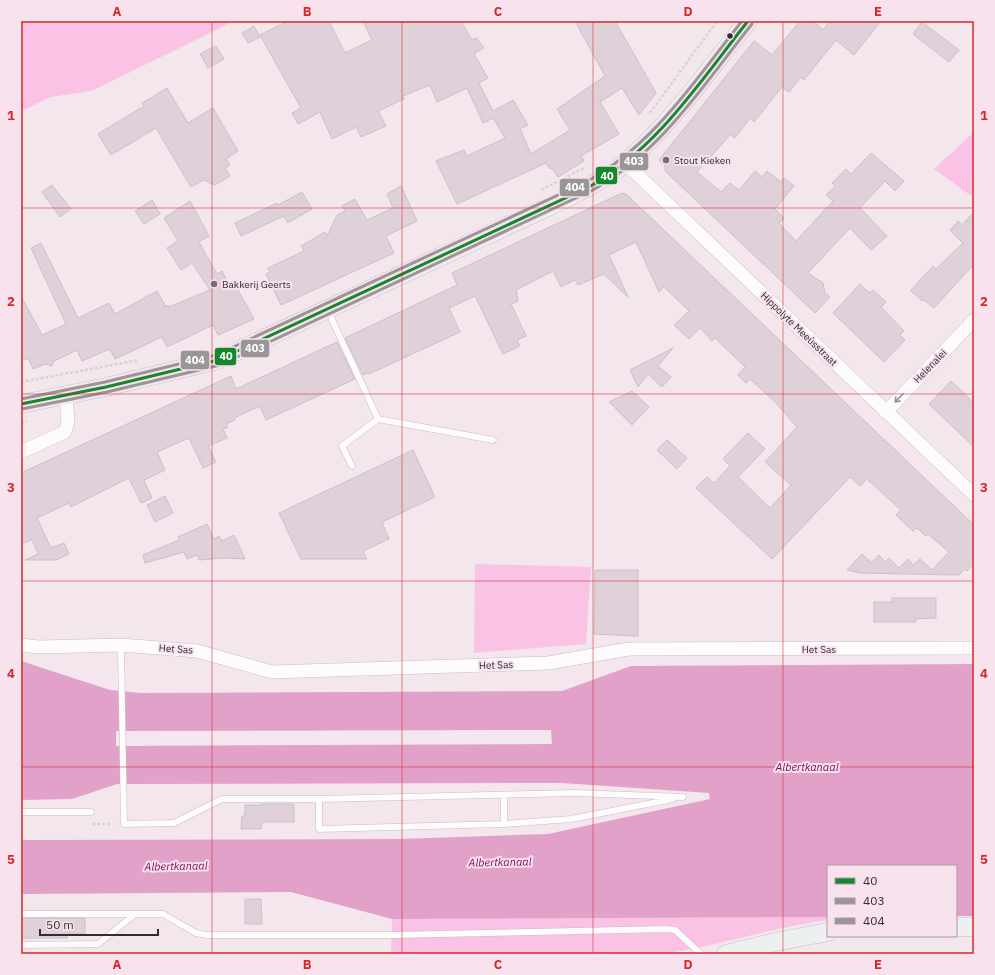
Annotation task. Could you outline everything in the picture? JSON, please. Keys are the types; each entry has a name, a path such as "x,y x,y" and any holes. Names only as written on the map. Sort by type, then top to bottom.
{"main road":[{"path":"21,404 66,396 199,366 218,360 565,199 625,163 670,119 748,21"},
{"path":"957,927 974,927"},
{"path":"726,954 775,942 827,932"}],"street":[{"name":"Hippolyte Meeùsstraat","path":"625,163 974,495"},
{"name":"Helenalei","path":"886,412 974,320"},
{"path":"21,452 65,432 68,422 66,396"},
{"name":"Het Sas","path":"21,645 39,647 121,645 197,651 272,672 548,663 629,649 974,648"}],"lane":[{"path":"327,309 378,419"},
{"path":"352,466 342,446 378,419 493,440"},
{"path":"121,645 124,824 174,823 222,799 319,799 576,793 683,797 571,819 504,824 319,829 319,799"},
{"path":"504,795 504,824"},
{"path":"21,812 91,812"},
{"path":"21,914 135,914 168,916 196,933 207,935 394,935 667,928 675,930 701,954"},
{"path":"21,945 98,944 135,914"}],"path":[{"path":"648,116 717,21"},
{"path":"540,190 587,167"},
{"path":"21,382 145,359"}],"shaded area":[{"path":"21,21 234,21 92,91 51,97 21,111"},
{"path":"974,132 974,198 934,169"},
{"path":"475,564 591,567 586,644 474,653"},
{"path":"827,917 827,920 668,953 391,954 392,919"}],"water":[{"name":"Albertkanaal","path":"21,661 110,690 140,693 562,691 631,666 974,664 974,916 957,916 957,865 827,865 827,917 392,919 291,892 21,894 21,840 399,839 548,834 710,799 709,793 562,783 117,784 72,799 21,800","holes":["551,730 552,744 116,746 116,731"]}],"building":[{"path":"288,21 329,21 345,53 372,40 363,21 461,21 472,40 477,38 484,48 474,54 488,78 479,83 493,111 513,100 528,125 520,129 531,154 570,130 557,109 605,76 575,21 615,21 656,93 639,115 622,88 600,102 619,134 581,156 584,161 558,177 552,168 550,169 546,163 457,204 436,161 464,150 467,156 505,138 493,118 483,123 467,88 437,102 430,85 403,96 404,99 378,111 386,126 361,137 356,127 332,139 320,112 298,124 292,113 301,108 260,35"},
{"path":"800,21 813,21 823,30 830,21 881,21 854,55 836,40 804,80 801,77 789,92 782,87 754,122 750,118 735,138 730,135 697,172 721,192 730,183 739,190 755,171 762,177 767,171 781,182 784,178 794,186 775,209 784,218 779,223 796,241 833,201 826,195 835,186 832,183 846,169 851,174 871,153 904,181 895,191 885,181 860,208 887,236 871,250 850,228 808,273 823,283 825,293 830,297 815,313 665,171 665,165 659,160 754,41 772,55"},
{"path":"922,22 959,50 949,62 913,34"},
{"path":"254,26 260,37 248,43 242,33"},
{"path":"216,46 224,59 208,68 200,54"},
{"path":"167,88 188,123 213,108 238,151 226,159 230,165 225,168 230,176 215,185 203,180 191,187 156,128 111,155 98,134 144,106 142,103"},
{"path":"52,185 71,209 60,217 42,192"},
{"path":"401,186 417,221 386,236 394,253 281,305 266,274 270,272 268,268 304,251 301,246 325,232 327,236 337,215 345,211 342,206 355,199 367,220 393,208 387,194"},
{"path":"302,192 312,209 288,223 284,216 241,236 235,223 277,203 278,205"},
{"path":"622,193 626,194 974,525 974,563 967,571 965,569 958,576 956,574 860,573 847,570 862,554 872,563 879,555 885,562 889,558 899,568 908,559 913,565 920,559 932,570 949,552 928,534 926,536 917,528 913,531 896,515 901,510 867,479 860,486 850,477 772,559 696,488 707,477 714,483 730,466 723,459 748,433 765,449 738,477 770,508 791,485 765,462 797,427 775,402 750,379 746,383 738,375 745,367 715,338 712,341 700,328 689,339 674,325 689,311 664,287 659,292 636,242 609,255 628,297 604,274 578,285 575,280 561,287 553,271 516,290 518,301 511,304 526,336 517,340 520,346 503,354 475,296 449,308 460,332 369,374 363,375 345,338 457,285 452,273"},
{"path":"152,200 160,214 144,224 135,211"},
{"path":"190,201 209,236 199,242 217,274 222,271 228,283 233,281 254,319 218,335 213,325 167,347 162,337 115,359 110,349 82,361 77,350 54,361 52,366 45,364 33,369 28,358 21,361 21,296 42,335 66,324 31,248 41,243 78,318 109,303 115,314 157,291 166,307 168,305 169,307 210,290 192,263 181,270 167,248 178,241 164,218"},
{"path":"974,212 974,264 934,308 924,300 922,301 911,291 933,266 936,269 963,243 950,230 958,221 962,225"},
{"path":"860,284 870,293 873,290 886,302 881,307 904,331 900,335 905,340 884,362 833,313"},
{"path":"337,342 355,379 266,420 260,406 234,418 235,420 226,424 228,427 223,429 227,438 208,446 216,462 203,468 189,438 157,452 165,470 144,480 152,498 141,503 129,478 71,507 69,503 37,518 51,548 64,543 69,554 56,560 25,560 38,554 32,540 21,544 21,473 231,376 236,389"},
{"path":"673,348 658,366 671,377 662,387 648,374 638,387 630,370"},
{"path":"951,381 974,403 974,447 929,404"},
{"path":"632,391 649,407 632,425 609,402"},
{"path":"667,440 687,458 677,469 657,450"},
{"path":"413,450 435,497 382,522 389,539 363,551 367,559 301,559 279,513"},
{"path":"165,496 173,513 155,522 147,505"},
{"path":"207,524 214,539 219,536 222,541 234,535 245,559 224,558 199,560 197,555 187,559 184,552 145,563 143,555 179,540 178,537"},
{"path":"595,570 638,570 638,636 594,634"},
{"path":"892,598 936,598 936,618 915,619 916,622 874,622 874,602 892,602"},
{"path":"294,804 294,822 262,822 261,829 241,829 242,816 245,816 245,805"},
{"path":"245,899 261,899 262,924 245,924"},
{"path":"21,918 85,918 85,934 67,934 67,938 21,938"}],"transit line":[{"name":"404","path":"21,399 105,382 216,355 586,182 610,167 653,131 690,88 742,21"},
{"name":"40","path":"21,404 106,387 218,360 589,187 636,153 657,133 695,89 748,21"},
{"name":"403","path":"22,409 107,392 220,365 591,191 616,176 639,158 660,138 698,93 752,24"}],"place":[{"name":"Stout Kieken","path":"666,160"},
{"name":"Bakkerij Geerts","path":"214,284"}]}
